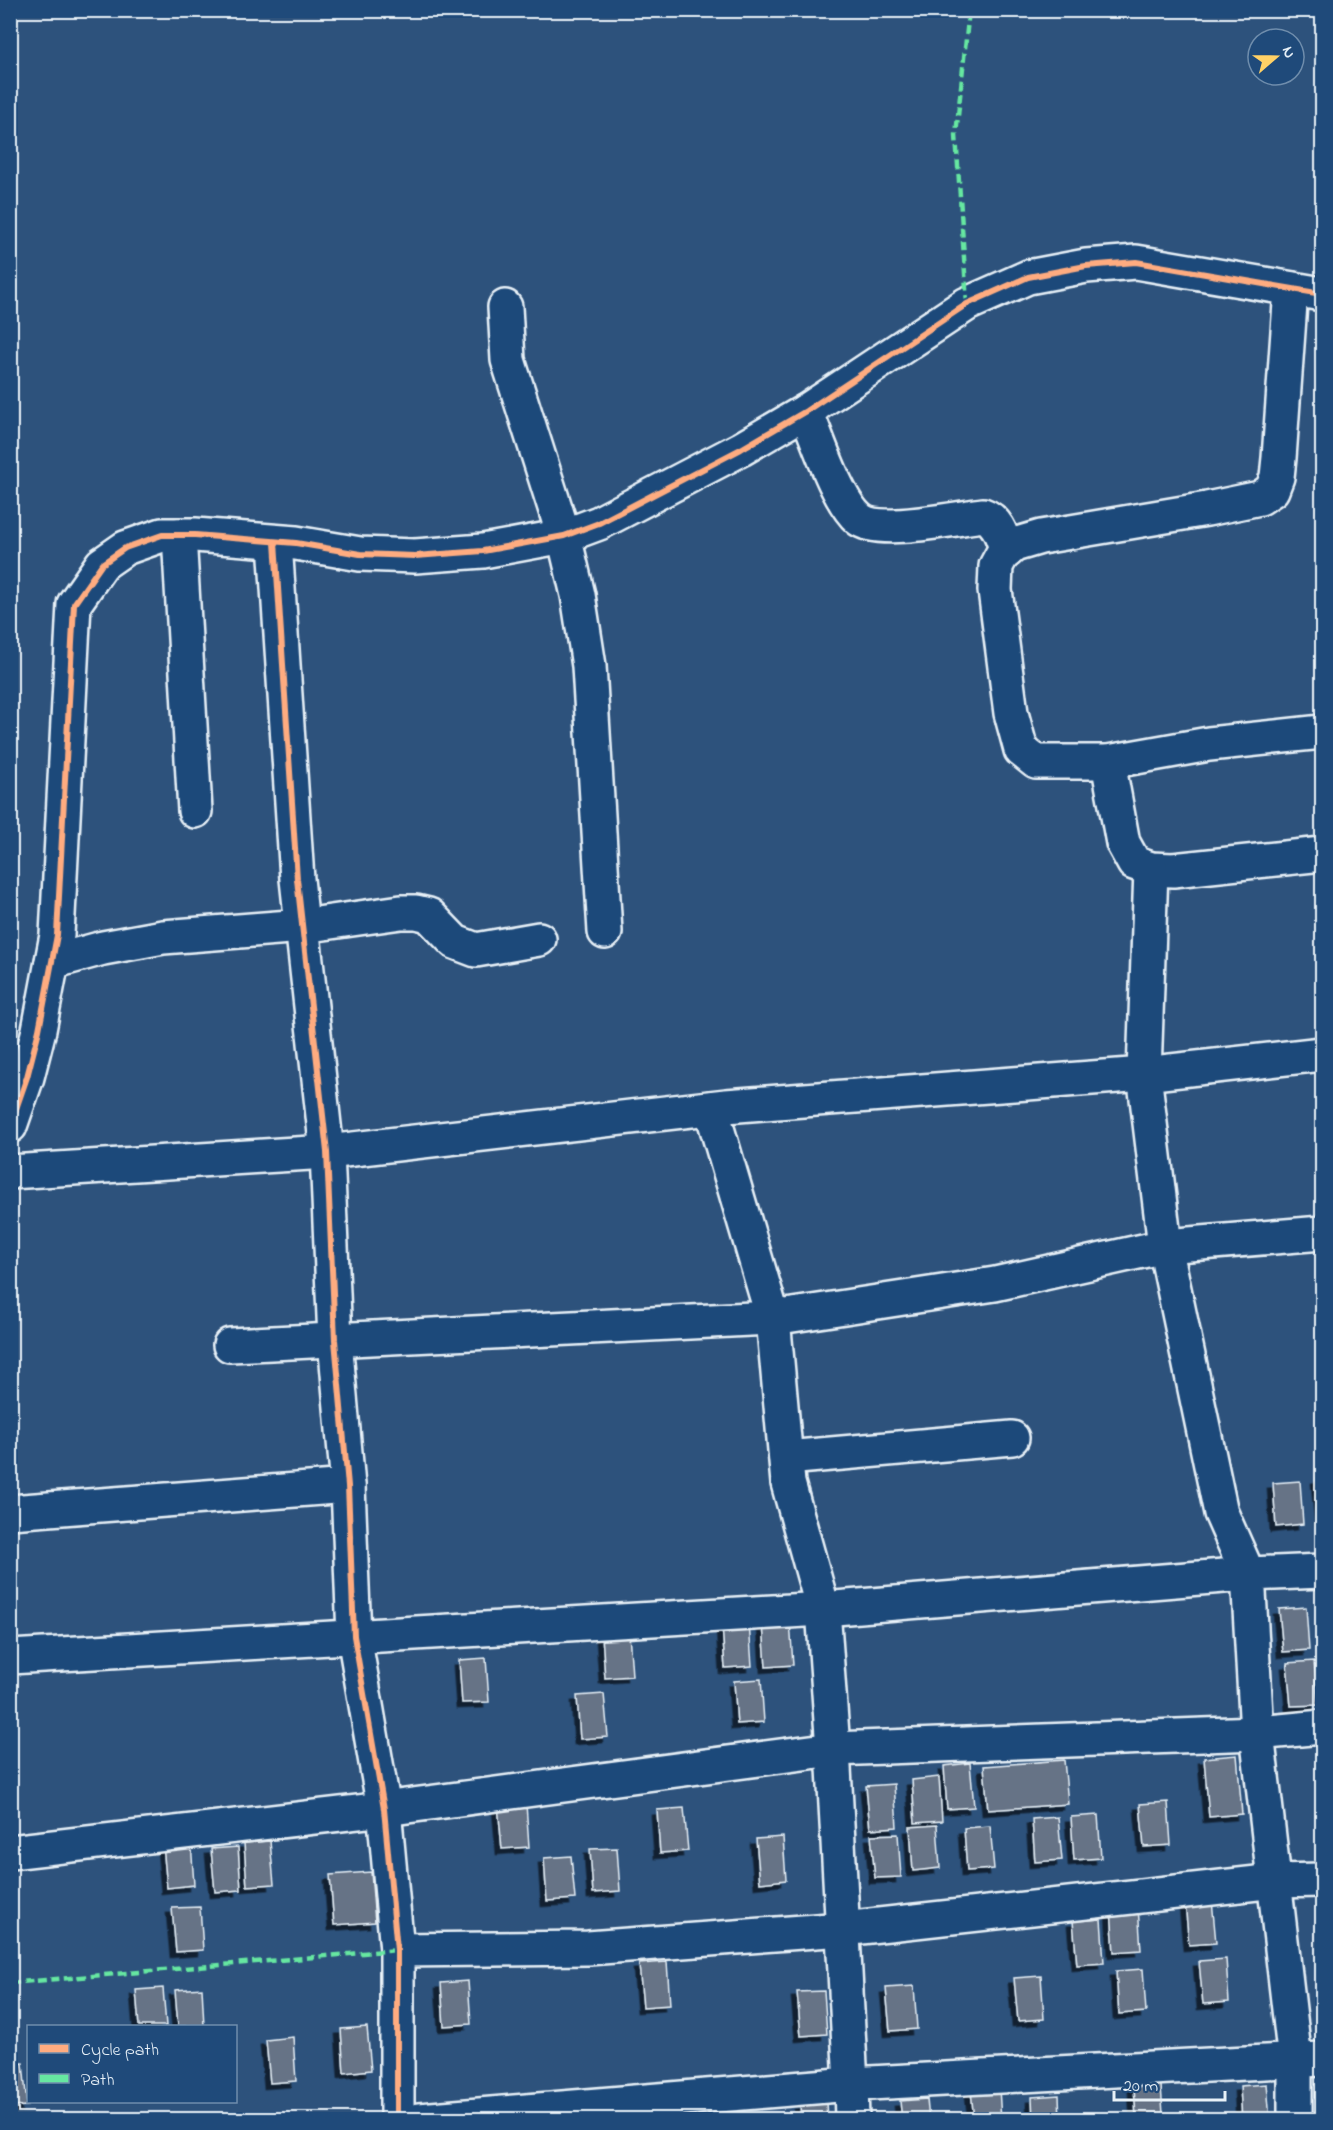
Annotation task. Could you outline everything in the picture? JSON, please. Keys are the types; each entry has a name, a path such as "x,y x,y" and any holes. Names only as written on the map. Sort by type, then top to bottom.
{"street":[{"path":"10,1126 27,1077 39,1030 57,935 74,604 102,564 125,548 162,535 195,535 296,543 360,554 415,556 483,551 564,536 599,523 741,449 806,411 967,304 1028,277 1086,266 1137,262 1307,291 1277,477 1272,490 1260,498 1041,537 1014,545 1002,555 996,566 995,590 1011,713 1021,750 1036,762 1108,762 1209,744 1323,732"},
{"path":"506,307 508,360 564,536 578,595 589,666 605,932"},
{"path":"806,411 841,493 860,520 874,524 900,526 982,515 990,518 997,527 1007,551"},
{"path":"179,535 195,811"},
{"path":"275,543 297,879 327,1152 334,1340 348,1486 354,1636 384,1809 397,1950 397,2120"},
{"path":"1108,762 1123,843 1134,863 1151,869 1173,870 1323,854"},
{"path":"1151,869 1144,1074 1165,1246 1221,1513 1248,1574 1257,1733 1275,1881 1309,2060 1295,2120"},
{"path":"52,962 103,948 163,937 303,926 401,912 429,915 455,942 476,950 539,939"},
{"path":"10,1172 327,1152 711,1108 1144,1074 1323,1054"},
{"path":"711,1108 773,1318 788,1483 823,1610 833,1749 852,2120"},
{"path":"230,1345 773,1318 995,1284 1165,1246 1323,1233"},
{"path":"786,1458 1012,1438"},
{"path":"10,1512 348,1486"},
{"path":"10,1657 823,1610 1248,1574 1323,1571"},
{"path":"10,1852 384,1809 833,1749 1257,1733 1323,1728"},
{"path":"397,1950 588,1948 843,1929 1275,1881 1323,1880"},
{"path":"419,2120 851,2084 1309,2060"}],"building":[{"path":"1322,1477 1322,1521 1321,1521 1317,1478"},
{"path":"1300,1481 1303,1524 1276,1527 1273,1483"},
{"path":"1306,1607 1309,1650 1283,1652 1279,1609"},
{"path":"790,1621 793,1665 766,1667 763,1623"},
{"path":"749,1623 752,1666 725,1668 722,1625"},
{"path":"629,1633 632,1676 605,1678 602,1635"},
{"path":"486,1658 489,1702 462,1703 459,1660"},
{"path":"1314,1661 1318,1705 1291,1706 1287,1663"},
{"path":"761,1679 764,1722 737,1724 734,1681"},
{"path":"604,1694 608,1737 580,1739 577,1696"},
{"path":"1237,1755 1242,1814 1209,1817 1204,1758"},
{"path":"1064,1760 1068,1804 988,1810 984,1766"},
{"path":"970,1763 974,1807 947,1809 944,1766"},
{"path":"939,1777 942,1821 915,1823 912,1780"},
{"path":"894,1784 897,1827 870,1829 866,1786"},
{"path":"1168,1802 1171,1845 1144,1847 1140,1804"},
{"path":"526,1804 529,1847 502,1849 498,1805"},
{"path":"684,1808 688,1851 660,1853 657,1810"},
{"path":"1098,1815 1101,1858 1074,1860 1071,1817"},
{"path":"1058,1817 1062,1860 1035,1862 1032,1819"},
{"path":"937,1825 940,1868 913,1871 910,1827"},
{"path":"990,1826 994,1869 967,1871 964,1828"},
{"path":"898,1834 901,1877 875,1878 871,1835"},
{"path":"783,1837 786,1880 760,1883 756,1839"},
{"path":"270,1841 274,1884 247,1886 244,1843"},
{"path":"191,1842 194,1885 167,1888 163,1845"},
{"path":"238,1847 241,1890 215,1892 211,1849"},
{"path":"617,1848 620,1891 593,1893 590,1849"},
{"path":"571,1856 575,1899 547,1901 544,1858"},
{"path":"371,1872 375,1922 334,1925 330,1875"},
{"path":"1212,1900 1216,1943 1189,1945 1185,1902"},
{"path":"200,1907 203,1950 176,1952 172,1908"},
{"path":"1138,1907 1141,1950 1114,1952 1111,1909"},
{"path":"1101,1919 1104,1963 1077,1965 1073,1921"},
{"path":"1226,1959 1229,2002 1203,2004 1199,1961"},
{"path":"667,1962 670,2005 643,2007 639,1964"},
{"path":"1143,1969 1146,2012 1119,2014 1116,1971"},
{"path":"1041,1976 1044,2019 1018,2021 1014,1978"},
{"path":"468,1981 471,2024 444,2026 441,1983"},
{"path":"914,1986 917,2029 890,2031 886,1988"},
{"path":"163,1988 166,2025 139,2025 136,1990"},
{"path":"202,1988 204,2025 178,2025 175,1990"},
{"path":"824,1991 827,2034 801,2036 797,1992"},
{"path":"367,2027 371,2070 344,2073 341,2029"},
{"path":"293,2037 296,2081 270,2083 266,2040"},
{"path":"23,2063 27,2106 10,2107 10,2064"},
{"path":"1160,2071 1163,2114 1136,2116 1133,2073"},
{"path":"1267,2084 1270,2120 1242,2120 1240,2086"},
{"path":"999,2088 1001,2120 974,2120 971,2091"},
{"path":"1059,2095 1060,2120 1033,2120 1032,2097"},
{"path":"927,2099 929,2120 902,2120 900,2101"},
{"path":"826,2102 827,2120 801,2120 800,2104"},
{"path":"673,2110 674,2120 647,2120 647,2111"}],"marked path":[{"path":"967,304 956,135 969,10"},
{"path":"10,1983 397,1950"}],"cycle path":[{"path":"10,1126 27,1077 39,1030 57,935 74,604 102,564 125,548 162,535 195,535 296,543 360,554 415,556 483,551 564,536 599,523 741,449 806,411 967,304 1028,277 1086,266 1136,262 1322,294"},
{"path":"275,542 297,879 327,1152 335,1340 348,1486 354,1636 384,1809 397,1950 397,2120"}]}
